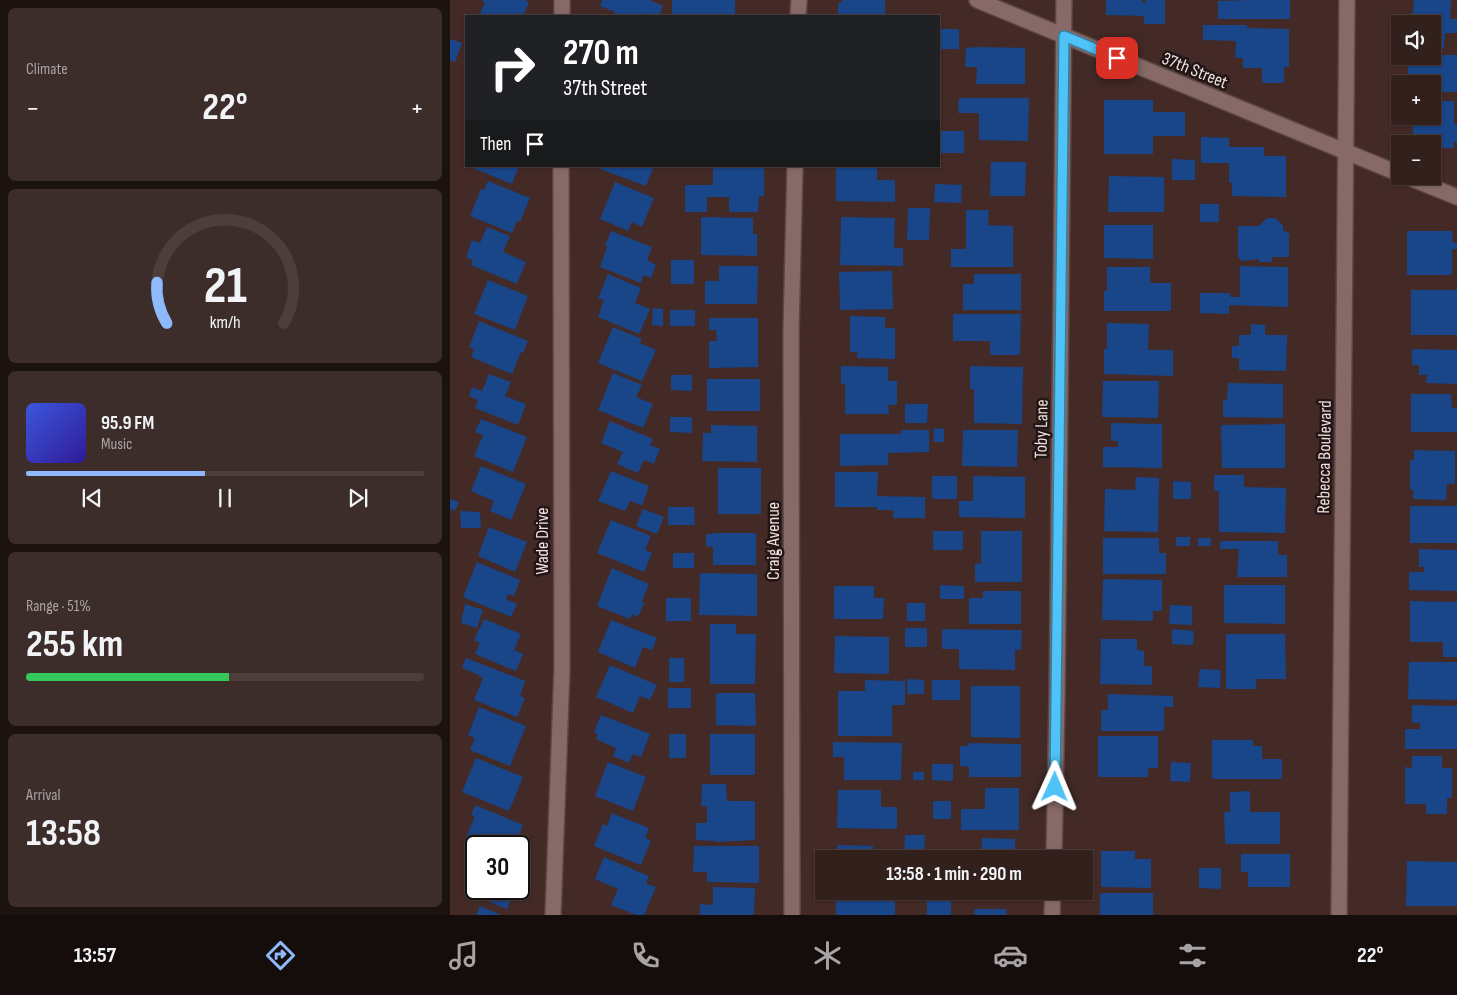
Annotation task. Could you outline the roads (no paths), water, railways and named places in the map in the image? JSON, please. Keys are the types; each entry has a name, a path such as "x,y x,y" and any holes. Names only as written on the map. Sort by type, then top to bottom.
{"street":[{"path":"562,0 562,15"},
{"path":"798,15 799,0"},
{"name":"37th Street","path":"977,0 1391,170"},
{"name":"Toby Lane","path":"1054,850 1064,0"},
{"name":"Rebecca Boulevard","path":"1339,915 1348,0"},
{"name":"Wade Drive","path":"553,915 562,668 561,167"},
{"name":"Craig Avenue","path":"792,915 791,332 795,167"},
{"path":"1426,185 1457,198"},
{"path":"1052,915 1053,900"}]}
